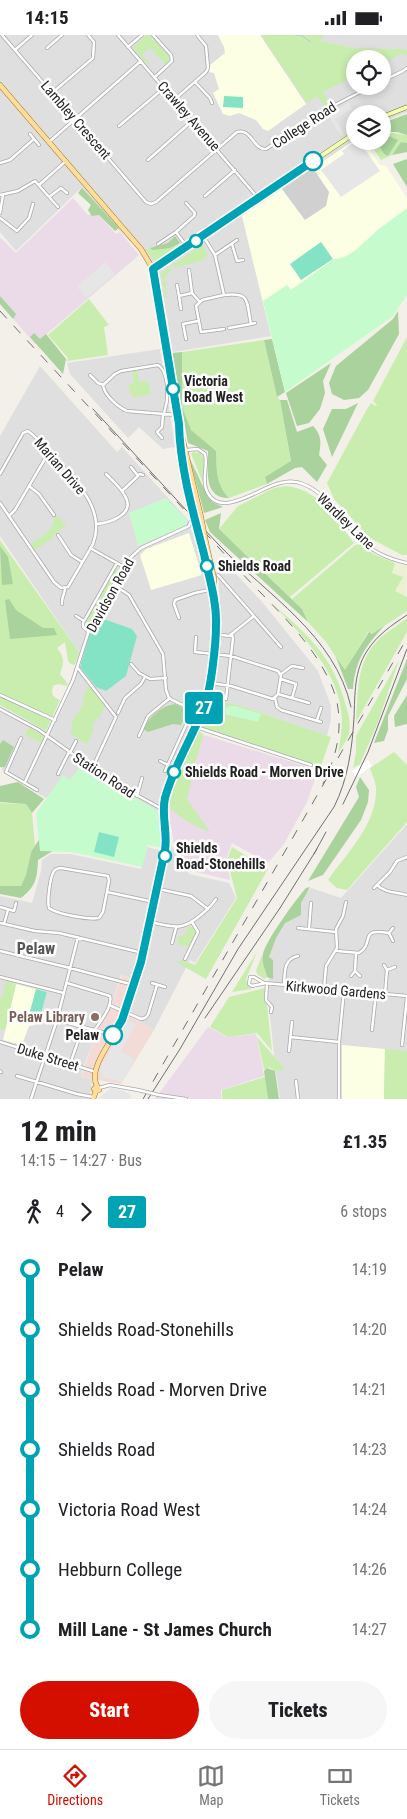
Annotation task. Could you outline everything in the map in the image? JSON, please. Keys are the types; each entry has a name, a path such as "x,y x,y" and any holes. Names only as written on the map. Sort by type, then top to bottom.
{"main road":[{"path":"0,85 134,241 153,269 192,509 212,578"},
{"path":"391,113 407,107"},
{"path":"153,269 346,139"},
{"path":"93,1098 97,1088 95,1082 96,1072 102,1055 125,1011 143,953 166,842 164,809 167,792 176,765 206,702 210,683 216,633 212,578 201,517 183,450"}],"street":[{"name":"Lambley Crescent","path":"2,35 146,202 150,204 156,202 217,149"},
{"path":"15,49 32,35"},
{"path":"47,49 62,35"},
{"path":"52,93 93,58 94,42 88,35"},
{"name":"Crawley Avenue","path":"118,35 258,198"},
{"path":"128,47 142,35"},
{"path":"153,35 171,55 172,61 155,77"},
{"path":"174,100 206,72 208,68 206,46 197,35"},
{"path":"49,142 141,61"},
{"path":"391,77 407,68"},
{"path":"195,82 210,98 212,103"},
{"path":"119,126 164,87"},
{"name":"College Road","path":"217,149 237,132 241,131 246,133 259,148 266,149 329,108 354,95"},
{"path":"148,160 193,121"},
{"path":"30,134 39,145"},
{"path":"0,163 10,160 34,139"},
{"path":"39,185 66,161"},
{"path":"205,196 235,170"},
{"path":"0,213 2,209 2,195 18,191 35,181 58,207"},
{"path":"50,197 61,188 67,193"},
{"path":"158,244 176,232 194,216 195,213 186,203"},
{"path":"0,218 17,231 29,218 33,204"},
{"path":"176,232 187,247"},
{"path":"203,236 216,255 224,295"},
{"path":"216,255 237,240"},
{"path":"232,244 237,261"},
{"path":"233,262 243,260"},
{"path":"189,270 192,293 199,301"},
{"path":"177,285 181,309"},
{"path":"179,296 192,293"},
{"path":"224,329 203,333 200,330 196,306 199,301 238,293 245,298 251,324"},
{"path":"186,339 184,324 198,321"},
{"path":"229,328 255,323"},
{"path":"103,385 121,371 158,365 164,371 168,395 162,427 157,432 162,438"},
{"path":"90,375 103,385"},
{"path":"103,385 104,390 121,409 178,415"},
{"name":"Marian Drive","path":"0,474 25,431 30,432 84,489 92,506 95,524 94,539 69,585 65,588"},
{"name":"Wardley Lane","path":"183,450 198,449 205,455 205,486 209,494 217,501 234,503 277,483 301,483 323,497 356,536 370,547 385,556 407,563"},
{"path":"8,516 15,510 49,452"},
{"path":"131,467 138,475"},
{"path":"122,491 140,473 143,475"},
{"path":"95,524 116,519 125,511 128,502 122,491 106,474"},
{"path":"29,486 39,494 54,515"},
{"path":"0,503 52,580 59,587 65,588 65,593 61,600 62,604"},
{"name":"Davidson Road","path":"25,782 55,720 77,667 88,631 124,567 134,553 145,545 189,526 192,521 192,509"},
{"path":"58,535 72,555 82,562"},
{"path":"90,548 124,567"},
{"path":"88,631 83,627 84,621 117,563"},
{"path":"218,575 281,647"},
{"path":"114,585 130,595 164,658 166,690 170,698 187,707 192,712 165,771"},
{"path":"179,618 174,603 175,600 213,589"},
{"path":"76,616 84,621"},
{"path":"216,633 232,635 254,616"},
{"path":"226,699 232,635"},
{"path":"196,637 195,652 231,656 278,671 281,674"},
{"path":"131,664 145,677 152,679 166,678"},
{"path":"281,674 292,666 303,668"},
{"path":"77,667 117,715"},
{"path":"281,674 278,694 275,698 277,707 281,710 321,722"},
{"path":"92,769 125,698 141,684 145,677"},
{"path":"281,679 296,684 292,698"},
{"path":"210,683 228,685 272,699 275,698"},
{"path":"278,694 309,703"},
{"path":"0,695 55,720"},
{"path":"139,736 148,716 170,698"},
{"path":"317,721 321,707"},
{"name":"Station Road","path":"0,709 48,736 92,769 137,796 164,809"},
{"path":"194,727 311,765"},
{"path":"136,730 141,732"},
{"path":"21,738 6,772 37,790"},
{"path":"58,774 76,741"},
{"path":"160,761 168,765"},
{"path":"137,796 142,778"},
{"path":"374,888 390,872 397,861 407,857"},
{"path":"61,867 108,876 107,892 102,915 95,919 56,912 51,910 48,905 52,874 61,867"},
{"path":"377,885 390,892 407,895"},
{"path":"163,890 191,896 208,909"},
{"path":"107,892 154,902"},
{"path":"150,922 183,927 192,923 216,899"},
{"path":"324,989 326,966 338,945 336,932 343,916 346,901"},
{"path":"0,907 14,911 16,903"},
{"path":"310,929 311,903"},
{"path":"4,924 8,910"},
{"path":"0,923 35,931 78,937 143,953"},
{"path":"185,959 198,932 192,923"},
{"path":"172,943 176,927"},
{"path":"298,928 336,932"},
{"path":"389,933 394,928"},
{"path":"336,951 356,953 364,949 372,932 389,933"},
{"path":"389,933 393,941"},
{"path":"31,1099 57,1020 78,937"},
{"path":"0,951 134,985"},
{"path":"351,976 355,971 356,953"},
{"path":"284,985 287,962 291,958 298,956"},
{"path":"384,965 387,970 385,994"},
{"path":"387,970 395,967"},
{"path":"355,971 360,976"},
{"path":"0,977 64,993"},
{"name":"Kirkwood Gardens","path":"266,983 254,977 250,977 248,980 252,986 266,983 407,996"},
{"path":"66,983 109,994 111,999 110,1005 95,1030"},
{"path":"152,983 165,987"},
{"path":"266,983 266,998 272,1007 271,1012"},
{"path":"110,1005 141,1019 145,1018 148,1015 158,985"},
{"path":"338,1099 339,1042 344,990"},
{"path":"372,1030 376,993"},
{"path":"402,1045 407,996"},
{"path":"57,1020 113,1035"},
{"path":"289,1051 292,1022"},
{"path":"70,1064 83,1027"},
{"path":"290,1037 339,1042"},
{"name":"Duke Street","path":"0,1042 96,1072"},
{"path":"17,1076 93,1098"},
{"path":"296,1081 298,1099"},
{"path":"97,1088 110,1085 186,1099"}],"shaded area":[{"path":"0,35 407,35 407,112 391,119 391,105 346,105 346,146 242,216 271,336 173,352 159,272 80,189 16,251 0,232"},
{"path":"218,35 260,35 306,104 268,131 263,129 256,120 239,113 230,116 223,114 213,93 219,89 214,73 209,72 210,65 225,53"},
{"path":"349,102 350,105 346,105 346,113 335,119 344,134 341,136 328,115"},
{"path":"346,146 346,150 370,150 380,165 386,166 407,198 407,295 392,317 285,392 242,216 282,189 305,220 329,192 313,168"},
{"path":"346,148 346,150 365,150 380,171 341,197 321,170 344,154 342,151"},
{"path":"313,168 329,192 326,206 305,220 282,189"},
{"path":"73,198 88,215 96,212 116,234 120,232 139,255 35,344 0,303 0,239 16,253"},
{"path":"105,262 115,274 86,298 77,287"},
{"path":"160,349 175,447 163,449 139,427 128,438 70,374 67,363"},
{"path":"40,366 117,452 122,447 188,520 207,579 213,633 207,695 170,790 157,813 75,778 46,798 4,773 0,766 0,706 47,732 69,686 79,652 0,536 0,436"},
{"path":"189,533 202,575 151,590 140,555 146,549"},
{"path":"221,558 263,603 318,671 331,706 331,720 327,736 238,705 208,699 220,604 217,560"},
{"path":"395,563 407,566 406,598 394,591 391,573"},
{"path":"198,733 318,770 307,802 284,844 268,863 232,843 226,860 230,880 192,871 174,845 168,806"},
{"path":"407,824 407,1099 280,1099 268,998 270,945 298,901 311,888 341,898"},
{"path":"171,845 189,874 229,883 236,898 195,963 190,960 154,1030 128,1015 140,981 121,975 110,1009 96,1033 82,1071 81,1077 92,1079 90,1099 0,1099 0,896 32,903 41,871 42,860 51,854 71,854 141,869 147,847 170,853"},
{"path":"122,975 140,981 128,1015 154,1030 121,1084 81,1077 96,1033 110,1009"},
{"path":"16,984 47,992 41,1014 35,1025 29,1026 22,1045 3,1040"},
{"path":"128,1020 136,1024 121,1051 135,1059 122,1082 102,1077 103,1074 100,1073 102,1065"},
{"path":"208,1027 227,1037 256,1034 264,1076 221,1090 221,1099 155,1099"},
{"path":"342,1045 385,1049 384,1099 342,1099"},
{"path":"111,1088 124,1091 131,1095 132,1099 98,1099"}],"green space":[{"path":"146,35 150,35 169,56 170,60 166,65 150,48 142,54 150,64 149,66 133,48"},
{"path":"261,35 324,35 320,41 355,48 402,49 407,51 407,55 400,54 391,60 391,50 346,50 346,80 323,92 330,105 326,108 317,96 307,103"},
{"path":"224,96 243,97 243,108 223,107"},
{"path":"407,114 407,135 391,132 391,120"},
{"path":"391,133 407,135 407,143 401,142 392,155 381,160 375,150 382,150 388,156 387,150 391,150"},
{"path":"391,137 398,140 388,156 382,150 391,150"},
{"path":"401,142 407,143 407,152 392,155"},
{"path":"407,159 407,187 393,164"},
{"path":"82,188 119,228 115,231 99,215 92,216 88,210 91,205 78,193"},
{"path":"407,208 407,295 392,317 285,392 263,301 287,285 291,290 334,259 353,252"},
{"path":"175,236 180,243 170,248 153,250 150,248 168,243"},
{"path":"321,242 333,259 301,280 290,264"},
{"path":"180,243 178,249 158,263 158,260 154,261 146,250 150,248 153,250 170,248"},
{"path":"202,245 208,254 204,260 175,268 172,265"},
{"path":"170,267 172,269 165,278 167,298 165,298 161,273"},
{"path":"0,296 16,314 13,319 0,304"},
{"path":"89,299 109,325 104,327 108,355 67,361 68,358 48,335"},
{"path":"398,311 399,334 368,390 359,398 344,400 332,394 329,383 336,366 393,319"},
{"path":"34,333 40,339 46,334 66,359 63,374 30,337"},
{"path":"407,337 407,555 402,555 370,538 334,499 327,483 367,409 371,403 377,405 373,401"},
{"path":"272,339 285,392 277,397 264,340"},
{"path":"264,340 277,397 280,400 291,462 265,477 267,484 229,498 219,482 216,451 194,434 183,414 180,393 182,352"},
{"path":"182,352 182,407 191,430 216,451 219,482 229,498 215,494 211,488 208,474 208,451 188,443 172,353"},
{"path":"331,363 323,381 325,393 320,409 309,423 297,426 286,393"},
{"path":"137,370 139,382 148,381 151,394 134,398 128,385 134,383 132,371"},
{"path":"280,400 287,400 297,432 313,426 318,433 320,443 319,455 327,465 317,482 302,467 295,468 267,484 265,477 291,461"},
{"path":"358,403 332,457 323,429 332,409 346,409"},
{"path":"193,452 200,453 204,458 204,485 191,454"},
{"path":"190,459 208,497 214,503 223,507 204,513"},
{"path":"286,486 298,488 317,499 325,506 354,543 290,597 219,529 238,506 274,488"},
{"path":"166,498 188,521 185,526 138,546 129,513"},
{"path":"221,513 219,529 302,609 308,622 210,532 205,520"},
{"path":"58,515 66,526 52,536 53,538 35,550 31,544 52,527 54,518"},
{"path":"0,540 79,652 75,664 72,665 68,661 65,642 57,648 63,661 60,674 68,684 67,686 58,684 53,686 53,695 60,700 46,731 0,705"},
{"path":"361,544 373,554 395,563 392,573 403,577 395,591 407,597 407,611 372,634 368,632 345,671 326,642 308,622 302,609 292,599 355,545"},
{"path":"0,546 8,557 13,584 2,585"},
{"path":"116,568 120,569 88,625 85,626 85,622"},
{"path":"9,599 16,610 43,628 54,628 57,635 10,639 5,600"},
{"path":"274,605 318,648 334,673 348,714 350,729 338,753 342,719 340,702 335,686 318,656"},
{"path":"98,617 132,629 137,636 126,676 106,691 96,687 80,667 90,632"},
{"path":"407,618 407,632 356,722 359,683 367,654 381,638"},
{"path":"384,626 362,654 356,670 353,689 348,689 336,657 345,670 369,632 372,634"},
{"path":"407,659 407,679 388,716 388,730 384,741 374,743"},
{"path":"399,660 378,722 360,764 353,768 356,753 356,736"},
{"path":"89,684 106,704 99,719 96,718 92,727 94,729 86,744 70,733 73,727 71,725 77,712 79,713 84,701 82,699"},
{"path":"407,695 407,724 395,727 394,716"},
{"path":"208,699 238,705 331,737 321,766 196,727"},
{"path":"175,704 188,710 181,725 173,724 148,732 143,729 156,713 165,707"},
{"path":"235,706 261,714 258,722 220,713 221,709"},
{"path":"29,727 45,737 41,743 25,735"},
{"path":"198,731 202,733 203,737 187,799 210,832 179,816 167,803 177,770"},
{"path":"3,740 14,747 5,767 0,767 0,744"},
{"path":"394,752 407,765 407,822 347,890 337,888 328,880 359,839 375,804 376,785 370,768"},
{"path":"81,766 156,810 160,816 162,848 148,845 142,867 72,852 40,851 36,813 63,775 70,780"},
{"path":"360,777 369,790 368,802 361,820 323,875 308,881 359,797 356,787"},
{"path":"18,782 44,799 32,813 26,804 0,802 0,786"},
{"path":"0,803 26,804 32,813 35,846 31,852 26,875 21,886 0,886"},
{"path":"99,832 119,837 114,857 94,852"},
{"path":"40,838 56,849 38,860 33,886 21,898 0,894 0,886 21,886 26,875 31,852"},
{"path":"232,847 268,869 206,979 176,962 182,960 195,965 237,898 227,860"},
{"path":"310,887 301,903 301,915 285,923 276,938 269,957 273,960 273,979 267,977 263,960 265,948 295,901 306,888"},
{"path":"191,926 196,932 189,947 177,944 179,935 183,936 187,931 186,928"},
{"path":"257,952 246,979 247,985 252,989 232,992"},
{"path":"262,955 267,977 264,979 256,971"},
{"path":"6,981 16,984 5,1030 0,1029 0,998 2,998"},
{"path":"265,988 264,999 267,1005 272,1051 257,1033 228,1037 210,1027 229,997"},
{"path":"36,989 47,992 41,1014 35,1025 29,1015"},
{"path":"257,1037 285,1069 275,1071 269,1067 264,1070"},
{"path":"385,1049 407,1051 407,1099 384,1099"},
{"path":"267,1068 275,1071 279,1099 268,1099 264,1071"},
{"path":"265,1077 268,1099 222,1099 222,1090"}],"pier":[{"path":"368,760 372,766 356,777 352,771"}],"waterway":[{"path":"296,35 302,36 311,42"}],"tram line":[{"path":"93,409 219,545 278,599 315,637 343,681 351,707"},
{"path":"148,1099 180,1049 238,949 334,807 343,786 348,764 353,730 357,675 363,659 375,640 407,615"},
{"path":"343,804 368,752 407,649"},
{"path":"314,854 326,832"},
{"path":"205,1018 280,908 317,849"}],"railway":[{"path":"0,311 291,624 315,655 333,689 339,713 336,749 323,784"},
{"path":"338,758 407,638"},
{"path":"143,1099 327,778"}],"bus line":[{"name":"27","path":"113,1035 122,1020 143,953 165,850 164,804 167,792 176,765 208,696 216,625 210,578 193,510 181,450 179,424 153,269 313,161"}],"place":[{"name":"Victoria Road West","path":"173,389"},
{"name":"Shields Road","path":"207,566"},
{"name":"Shields Road - Morven Drive","path":"174,772"},
{"name":"Shields Road-Stonehills","path":"165,856"},
{"name":"Pelaw Library","path":"95,1017"},
{"name":"Pelaw","path":"113,1035"}],"district":[{"name":"Pelaw","path":"36,948"}]}
